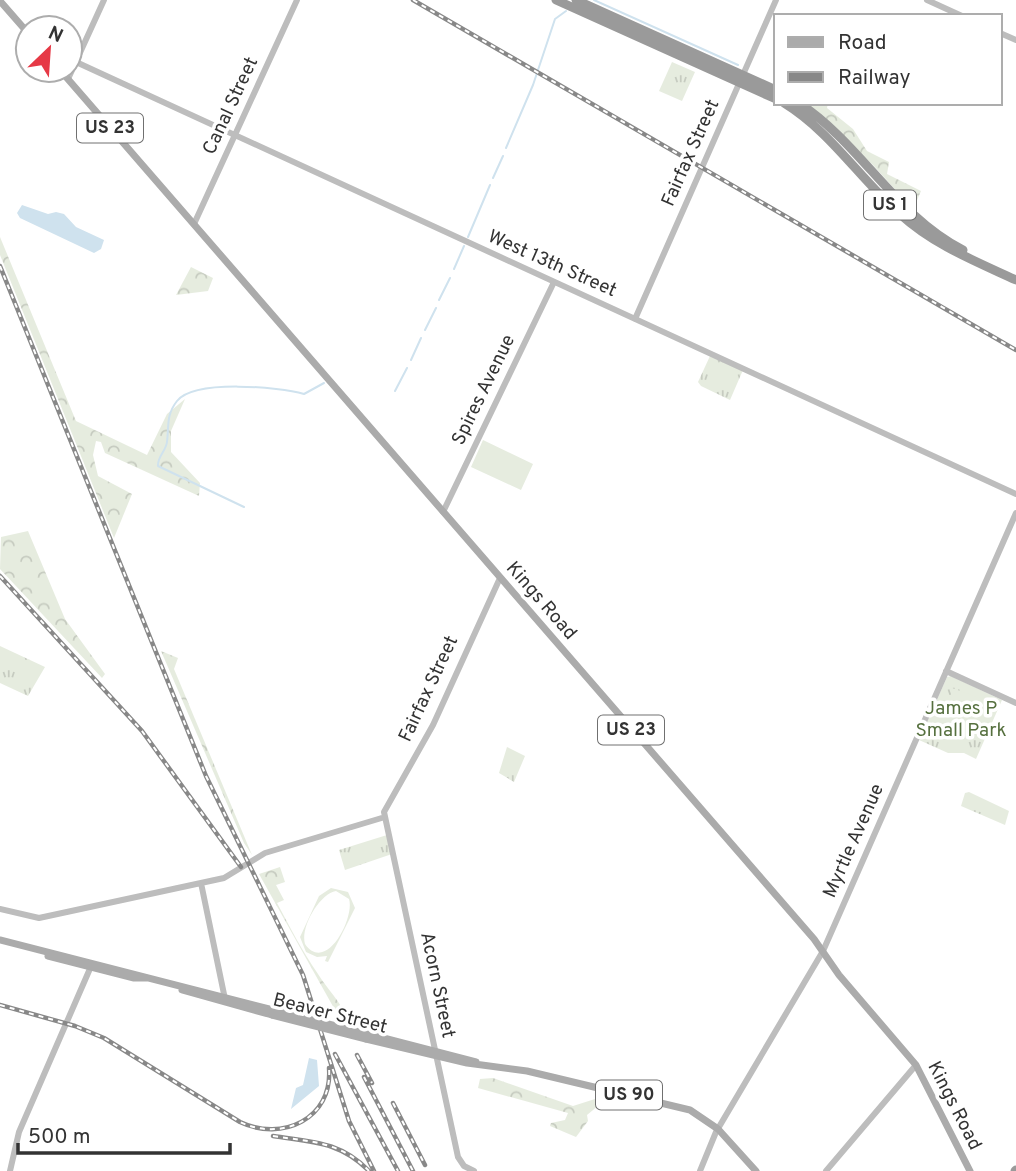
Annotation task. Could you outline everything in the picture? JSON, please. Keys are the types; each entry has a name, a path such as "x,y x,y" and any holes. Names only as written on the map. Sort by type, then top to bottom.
{"highway":[{"path":"556,0 774,89"},
{"path":"576,0 741,78 774,98"},
{"name":"US 1","path":"787,105 829,137 892,207 949,249 1016,280"},
{"name":"US 1","path":"801,105 842,138 905,208 918,208 912,220"},
{"path":"912,220 1016,273"}],"main road":[{"path":"0,1 14,17"},
{"name":"Kings Road","path":"72,84 823,951 916,1065 968,1171"},
{"name":"Beaver Street","path":"0,940 273,1013 480,1064 527,1071 687,1110 718,1129 756,1171"}],"street":[{"path":"84,44 104,0"},
{"name":"Canal Street","path":"194,225 297,0"},
{"name":"Fairfax Street","path":"635,319 776,0"},
{"path":"926,0 958,14"},
{"name":"West 13th Street","path":"84,66 1016,494"},
{"name":"Spires Avenue","path":"443,512 554,282"},
{"name":"Myrtle Avenue","path":"700,1171 718,1129 823,951 1016,513"},
{"name":"Fairfax Street","path":"384,814 433,725 500,578"},
{"path":"946,671 1016,704"},
{"path":"0,909 39,918 201,883 228,876 265,853 384,814"},
{"name":"Acorn Street","path":"384,814 462,1165 474,1171"},
{"path":"201,883 226,1001"},
{"path":"10,1171 19,1132 92,965"},
{"path":"826,1171 916,1065"}],"green space":[{"path":"672,62 695,72 682,101 659,91"},
{"path":"808,105 828,105 827,108 853,129 867,151 889,162 887,174 921,191 915,205 909,205 873,165"},
{"path":"0,237 76,421 147,455 167,414 185,399 171,431 171,452 200,483 199,496 105,453 101,442 96,441 93,455 98,476 132,494 114,538 0,255"},
{"path":"191,267 213,278 208,291 176,295"},
{"path":"710,356 743,370 730,400 698,382"},
{"path":"483,440 533,464 521,490 471,467"},
{"path":"28,531 65,619 105,674 102,678 0,569 1,537"},
{"path":"0,646 45,667 28,696 0,683"},
{"path":"161,651 178,658 174,669 252,855 244,843"},
{"name":"James P Small Park","path":"951,676 1002,700 976,759 964,753 948,753 919,740 947,677"},
{"path":"952,688 985,700 989,716 984,734 948,731"},
{"path":"507,747 525,756 514,782 499,773"},
{"path":"969,792 1009,811 1005,825 961,806 965,793"},
{"path":"387,835 392,854 345,870 339,850"},
{"path":"280,867 285,882 276,885 284,900 277,903 307,957 348,1019 340,1019 259,874"},
{"path":"331,888 348,892 355,908 328,962 325,961 327,956 317,957 306,952 300,937 319,896","holes":["336,891 349,899 348,918 337,940 322,952 313,951 305,944 304,937 308,921 317,905"]},
{"path":"493,1078 573,1106 595,1099 598,1092 610,1096 587,1115 588,1121 576,1137 550,1126 551,1123 565,1120 568,1113 478,1088 480,1079"}],"water":[{"path":"22,205 48,214 64,214 76,227 104,240 101,249 94,253 20,218 17,213"},
{"path":"309,1058 317,1060 319,1086 291,1109 296,1088 303,1085"}],"waterway":[{"path":"594,0 738,65"},
{"path":"506,148 533,85 555,19 566,11"},
{"path":"493,178 503,156"},
{"path":"468,237 490,185"},
{"path":"454,269 464,246"},
{"path":"439,300 450,278"},
{"path":"425,330 436,308"},
{"path":"411,360 421,338"},
{"path":"395,391 407,368"},
{"path":"244,507 158,466 166,445 173,406 187,394 219,387 258,387 304,394 324,383"}],"railway":[{"path":"413,0 1016,350"},
{"path":"0,266 206,776 303,975 349,1121 374,1171"},
{"path":"0,576 142,731 241,867"},
{"path":"0,1005 75,1026 104,1038 240,1122 256,1128 288,1127 302,1122 314,1113 323,1101 328,1086 329,1068"},
{"path":"335,1054 398,1171"},
{"path":"357,1055 372,1083"},
{"path":"364,1077 413,1171"},
{"path":"393,1103 425,1165"},
{"path":"273,1136 336,1148 369,1171"}]}
